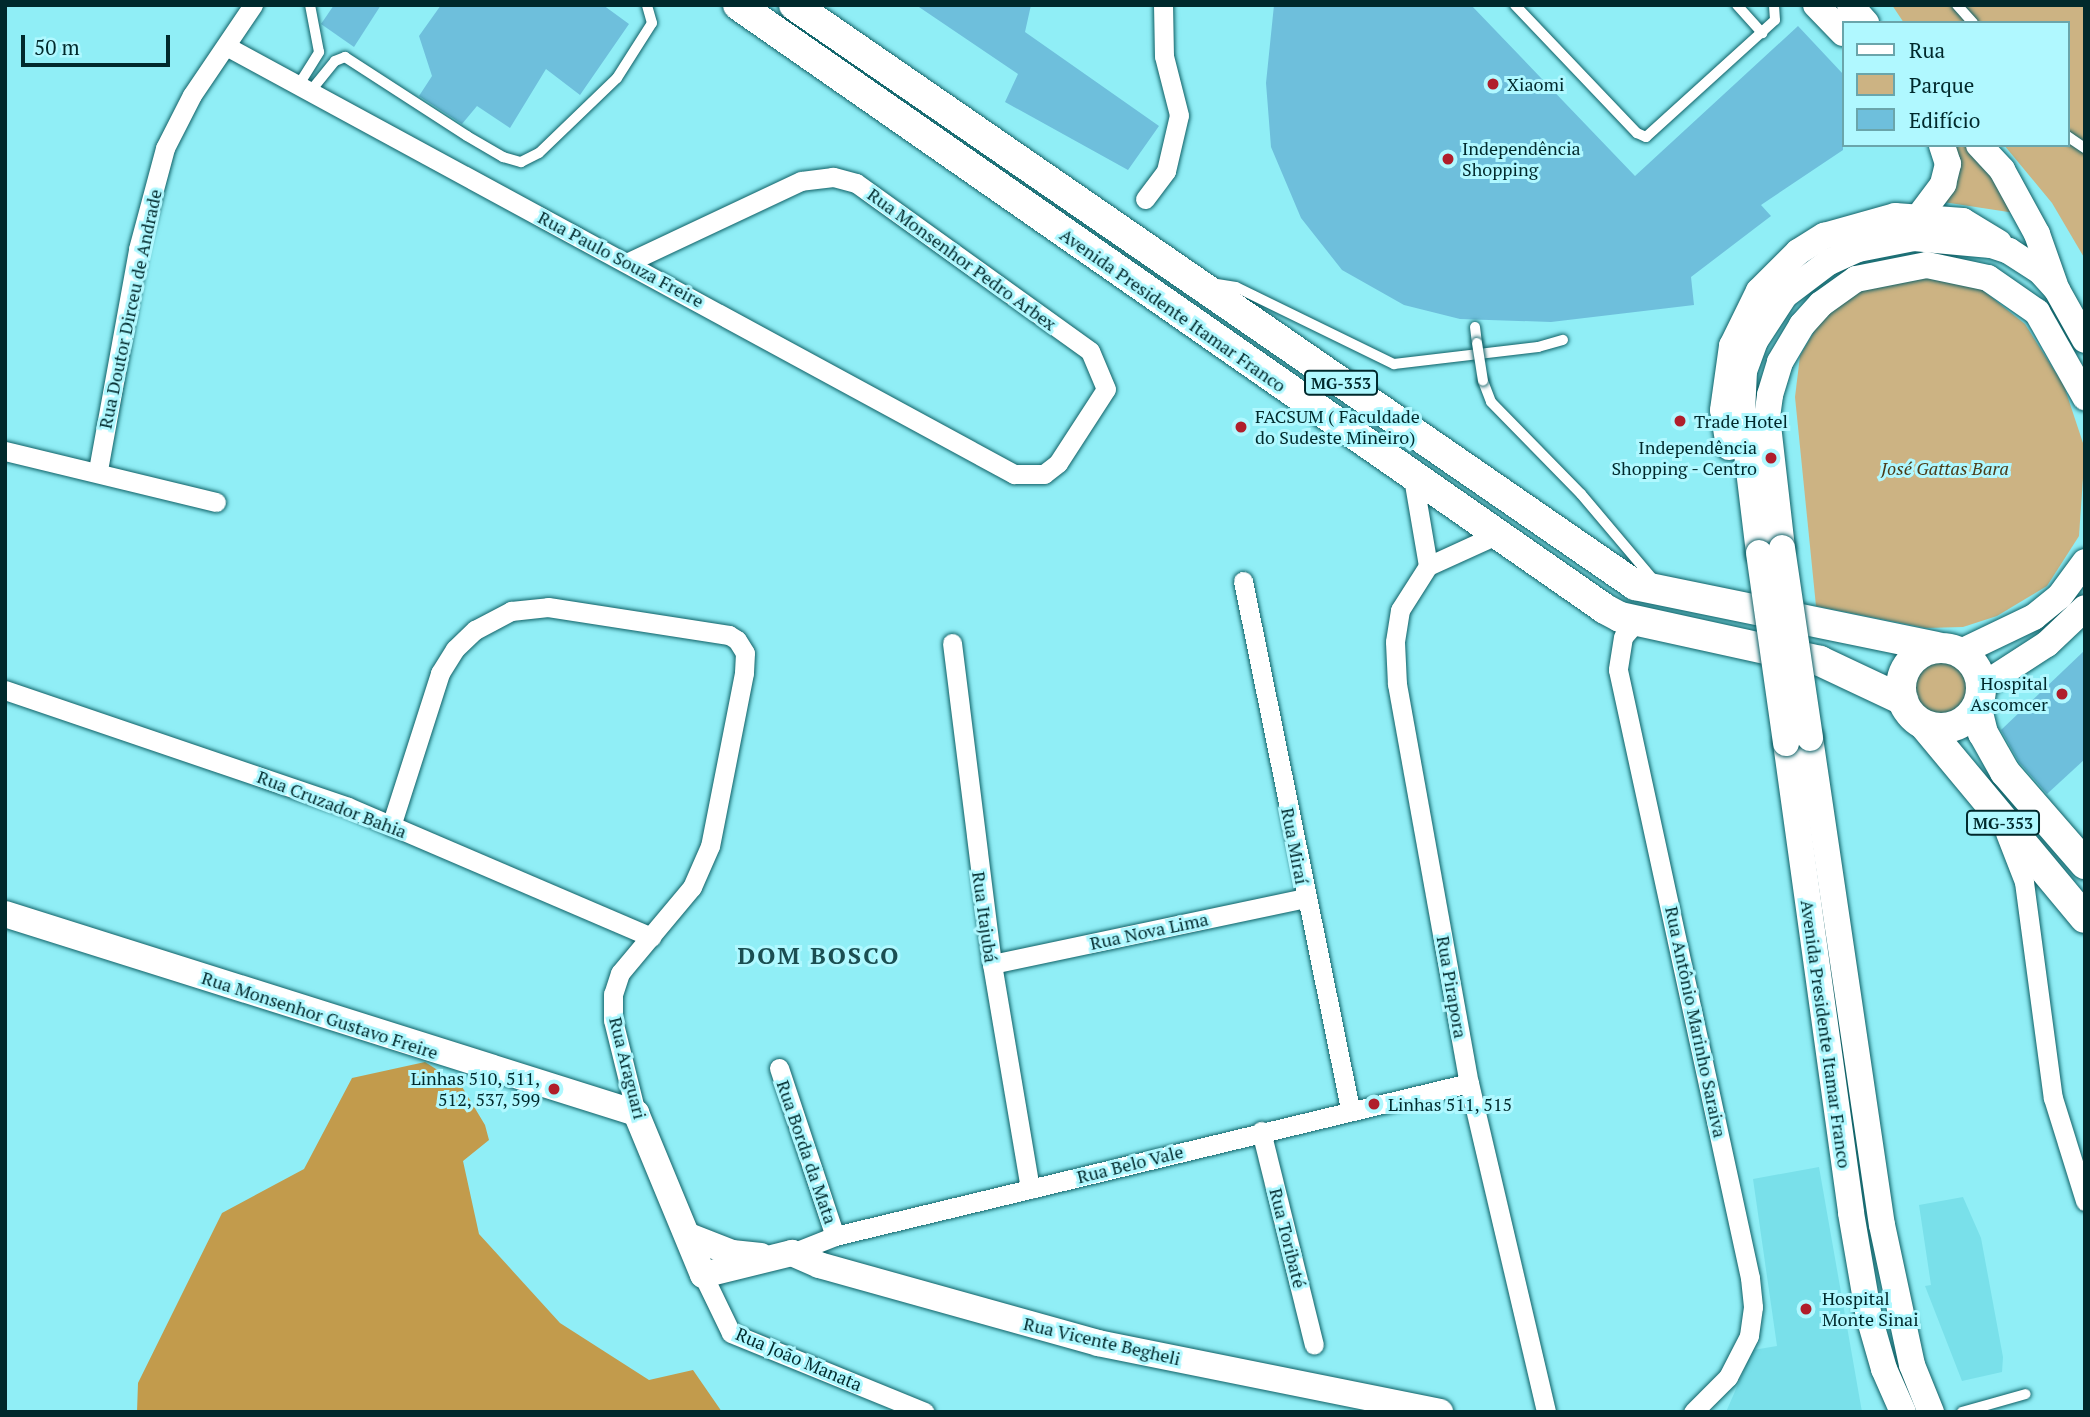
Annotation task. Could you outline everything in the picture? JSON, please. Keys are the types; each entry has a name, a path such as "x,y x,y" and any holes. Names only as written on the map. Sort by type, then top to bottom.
{"main road":[{"name":"Avenida Presidente Itamar Franco","path":"738,5 1605,610 1637,621 1820,661 1903,700"},
{"name":"Avenida Presidente Itamar Franco","path":"794,5 1619,575 1662,593 1949,650"},
{"path":"1816,5 1842,32"},
{"path":"1850,5 1864,21"},
{"path":"1920,215 1943,184 1948,164 1943,147"},
{"path":"1981,147 2002,170 2038,234 2056,290"},
{"path":"1754,518 1729,448 1723,410 1725,377 1742,322 1777,268 1824,236 1895,216 1920,215 1977,226 2009,251"},
{"name":"Avenida Presidente Itamar Franco","path":"1770,551 1754,518 1742,412 1744,371 1755,341 1786,295 1829,262 1888,242 1943,239 2009,251 2040,272 2056,290 2085,340"},
{"name":"Avenida Presidente Itamar Franco","path":"1931,1412 1912,1365 1882,1225 1798,741 1770,551 1767,417 1770,395 1780,362 1802,325 1821,304 1856,279 1927,265 1988,278 2008,288 2042,319 2085,397"},
{"path":"1903,700 1907,666 1915,657 1949,650 2034,617 2060,596 2085,562"},
{"path":"1924,725 1948,728 1969,718 1979,697 2047,645 2085,608"},
{"name":"MG-353","path":"1949,650 1972,661 1979,697 1999,764 2085,864"},
{"name":"MG-353","path":"1903,700 1999,819 2085,918"},
{"name":"Avenida Presidente Itamar Franco","path":"1798,741 1851,1213 1869,1317 1884,1369 1903,1412"},
{"name":"Rua Monsenhor Gustavo Freire","path":"5,914 636,1113"},
{"name":"Rua Araguari","path":"636,1113 689,1236"},
{"name":"Rua Vicente Begheli","path":"689,1236 733,1253 781,1255 1098,1343 1440,1412"},
{"name":"Rua João Manata","path":"689,1236 703,1275"},
{"path":"703,1275 781,1255"}],"street":[{"name":"Rua Doutor Dirceu de Andrade","path":"98,470 138,249 165,148 192,95 253,5"},
{"path":"1145,199 1166,171 1179,115 1164,56 1163,5"},
{"name":"Rua Paulo Souza Freire","path":"226,46 1014,474"},
{"name":"Rua Monsenhor Pedro Arbex","path":"628,262 801,181 833,177 856,183 1090,351 1101,370 1106,389 1098,407 1058,463 1044,474 1014,474"},
{"path":"5,451 98,470 216,502"},
{"path":"1413,478 1428,566 1496,535"},
{"name":"Rua Pirapora","path":"1428,566 1399,610 1395,642 1397,684 1469,1083 1546,1412"},
{"name":"Rua Miraí","path":"1243,581 1350,1109"},
{"name":"Rua Araguari","path":"391,826 440,673 455,649 475,630 511,611 548,607 729,635 745,653 744,673 710,846 692,887 620,973 613,995 613,1020 636,1113"},
{"name":"Rua Antônio Marinho Saraiva","path":"1637,621 1623,637 1618,670 1745,1251 1752,1307 1749,1336 1728,1377 1693,1412"},
{"name":"Rua Itajubá","path":"952,643 992,964 1030,1189"},
{"name":"Rua Cruzador Bahia","path":"5,690 391,826 651,937"},
{"path":"1999,819 2024,882 2053,1098 2085,1201"},
{"name":"Rua Nova Lima","path":"992,964 1306,898"},
{"name":"Rua Borda da Mata","path":"779,1068 835,1236"},
{"name":"Rua Belo Vale","path":"781,1255 835,1236 1350,1109 1469,1083"},
{"name":"Rua Toribaté","path":"1261,1131 1314,1345"},
{"name":"Rua João Manata","path":"703,1275 731,1333 925,1412"}],"lane":[{"path":"303,90 319,52 310,5"},
{"path":"303,90 335,61 345,57 503,158 521,162 539,153 617,78 652,23 647,5"},
{"path":"1514,5 1637,133 1646,137 1775,20 1774,5"},
{"path":"1737,5 1762,33"},
{"path":"1956,5 1971,21"},
{"path":"2069,137 2085,148"},
{"path":"1193,281 1236,286 1394,364 1538,347 1563,340"},
{"path":"1475,327 1483,381 1490,402 1650,570 1662,593"},
{"path":"1962,1412 2025,1394"}],"shaded area":[{"path":"425,1062 461,1085 485,1125 489,1140 463,1161 479,1234 560,1323 649,1380 693,1370 722,1412 137,1412 138,1383 222,1213 304,1169 352,1078"},
{"name":"Hospital Monte Sinai","path":"1819,1167 1862,1412 1726,1412 1753,1350 1777,1346 1753,1179"},
{"path":"1963,1197 1981,1238 2003,1357 2002,1372 1962,1381 1925,1286 1931,1285 1919,1205"}],"green space":[{"path":"1892,5 2085,5 2085,259 2052,203 2006,147 2069,147 2069,21 1903,21"},
{"path":"1949,147 1972,147 2015,213 1943,202"},
{"name":"José Gattas Bara","path":"1923,276 1981,289 2025,324 2064,386 2085,449 2079,536 2047,586 1997,616 1963,627 1926,628 1816,606 1795,397 1800,356 1822,318 1849,297 1873,286"},
{"path":"1938,657 1954,662 1962,670 1967,686 1962,702 1954,710 1938,715 1922,710 1914,702 1909,686 1914,670 1922,662"}],"building":[{"path":"334,5 381,5 354,47 321,24"},
{"path":"441,5 603,5 629,24 580,95 546,69 510,128 477,106 462,124 419,96 432,76 419,36"},
{"path":"916,5 1031,5 1025,32 1159,126 1128,170 1005,102 1018,74"},
{"name":"Independência Shopping","path":"1274,5 1471,5 1635,176 1798,26 1842,73 1843,150 1761,205 1771,216 1691,277 1694,305 1551,322 1460,319 1404,305 1342,270 1301,218 1271,147 1266,83"},
{"name":"Hospital Ascomcer","path":"2085,650 2085,759 2047,794 2019,762 2001,730"}],"place":[{"name":"Xiaomi","path":"1493,84"},
{"name":"Independência Shopping","path":"1448,159"},
{"name":"Trade Hotel","path":"1680,421"},
{"name":"FACSUM ( Faculdade do Sudeste Mineiro)","path":"1241,427"},
{"name":"Independência Shopping - Centro","path":"1771,458"},
{"name":"Hospital Ascomcer","path":"2062,694"},
{"name":"Linhas 510, 511, 512, 537, 599","path":"554,1089"},
{"name":"Linhas 511, 515","path":"1374,1104"},
{"name":"Hospital Monte Sinai","path":"1806,1309"}],"district":[{"name":"DOM BOSCO","path":"819,956"}]}
